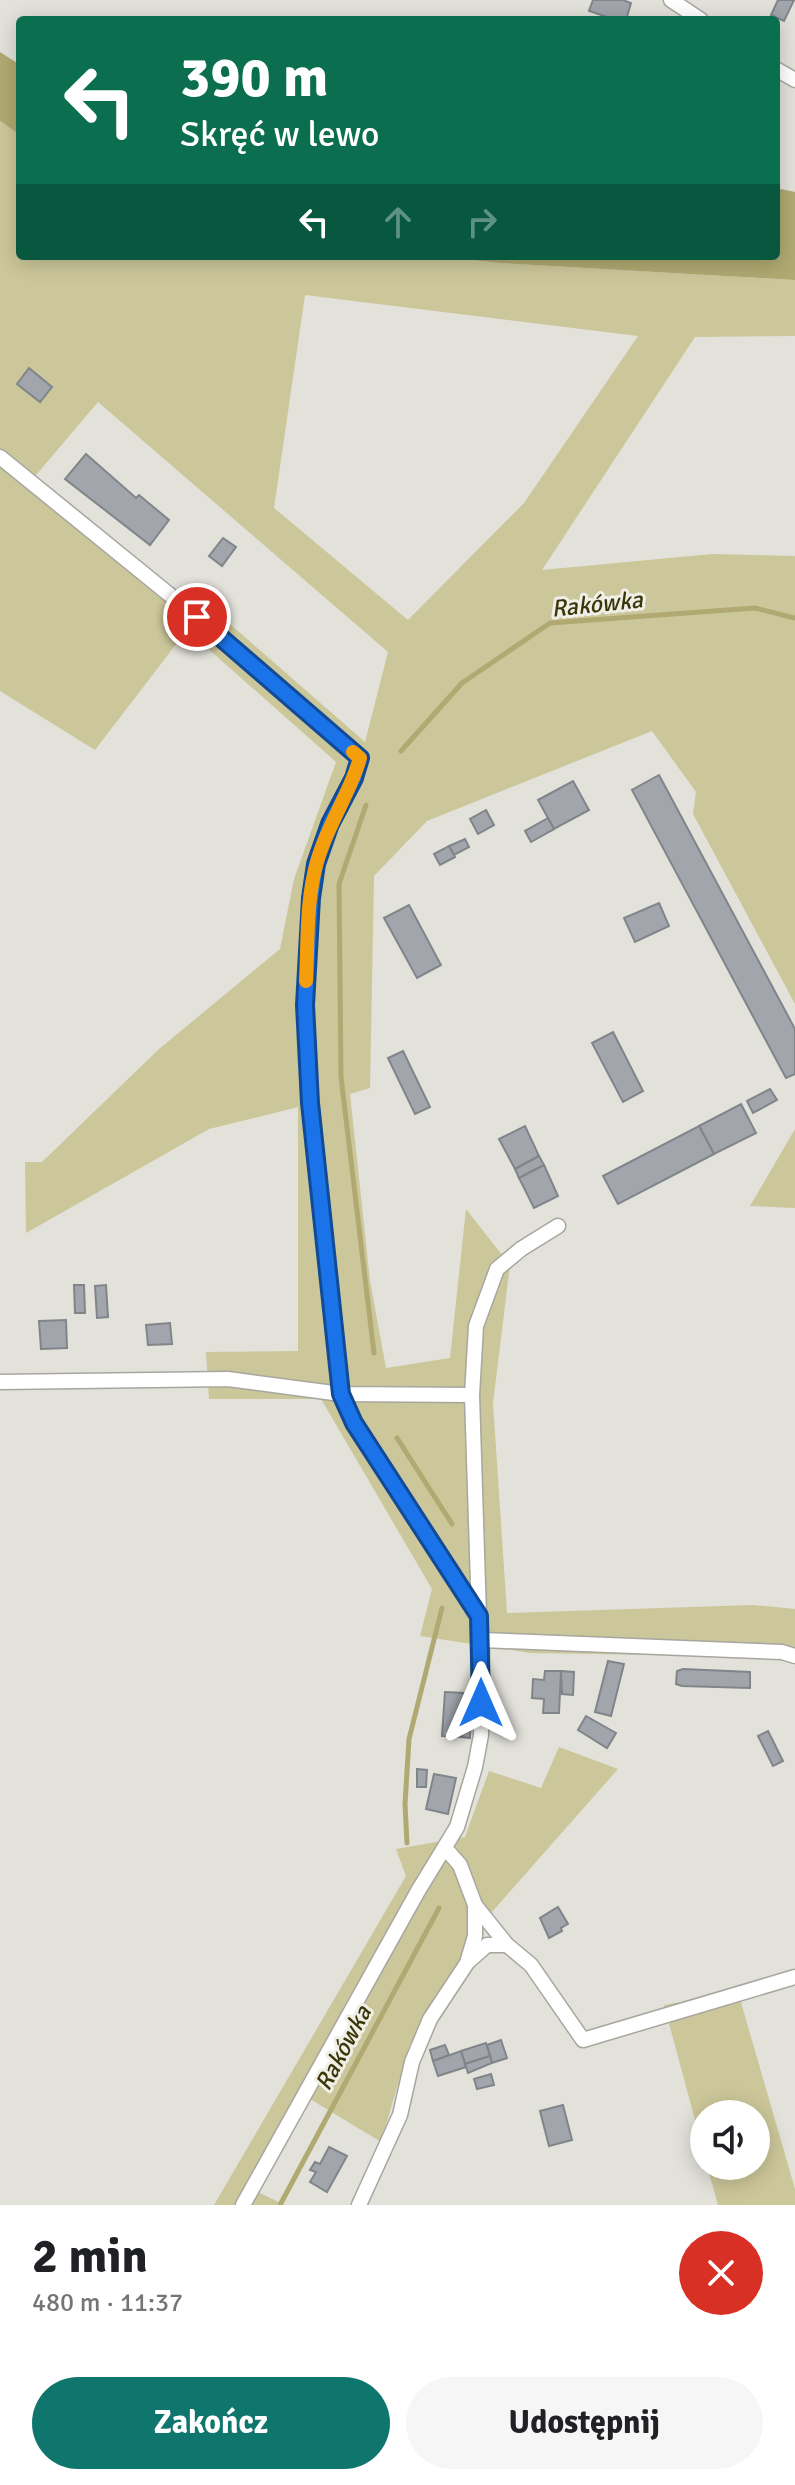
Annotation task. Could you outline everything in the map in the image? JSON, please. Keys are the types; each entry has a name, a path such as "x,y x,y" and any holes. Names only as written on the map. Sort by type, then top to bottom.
{"street":[{"path":"672,0 695,16"},
{"path":"0,457 197,617 360,758 354,778 330,824 316,864 305,1005 310,1103 341,1394 354,1423 479,1616"},
{"path":"243,2205 418,1891 457,1827 481,1735 482,1640 472,1395 476,1326 497,1269 521,1249 558,1226"},
{"path":"0,1382 228,1379 341,1394 472,1395"},
{"path":"482,1640 767,1651 795,1656"},
{"path":"445,1848 460,1865 475,1905 507,1945 531,1965 583,2040 795,1977"},
{"path":"467,1963 475,1936 475,1905"},
{"path":"359,2205 400,2115 412,2062 430,2019 467,1963 487,1945 507,1945"}],"shaded area":[{"path":"0,52 16,62 16,132 0,121"},
{"path":"0,121 16,132 16,260 472,260 795,280 795,336 695,337 542,570 712,554 795,556 795,1004 693,814 696,792 652,731 427,821 374,876 370,1088 350,1094 370,1281 386,1368 450,1358 466,1209 510,1265 493,1403 507,1613 753,1605 795,1609 795,1657 530,1653 420,1636 432,1589 321,1399 209,1399 206,1352 298,1351 298,1107 209,1129 26,1233 25,1162 42,1162 159,1049 280,949 294,879 336,762 187,630 95,750 0,691","holes":["305,295 638,336 524,503 408,620 274,508","98,402 388,652 365,742 207,604 197,617 31,481"]},
{"path":"780,189 795,192 795,280 472,260 780,260"},
{"path":"795,1129 795,1208 750,1206"},
{"path":"559,1747 618,1769 491,1913 409,2046 381,2142 310,2099 258,2192 285,2205 214,2205 406,1876 396,1849 465,1837 489,1771 541,1788"},
{"path":"738,1992 769,2100 690,2101 664,2005"},
{"path":"770,2103 795,2189 795,2205 718,2205 711,2180 770,2180"}],"building":[{"path":"593,0 631,3 627,16 604,16 589,11"},
{"path":"778,0 794,0 784,21 780,16 771,15"},
{"path":"29,368 52,387 40,402 17,384"},
{"path":"86,454 136,498 139,495 169,520 150,545 65,479"},
{"path":"223,538 236,547 222,566 209,556"},
{"path":"659,775 795,1029 795,1074 786,1078 632,790"},
{"path":"573,781 589,810 554,829 538,800"},
{"path":"486,810 494,825 478,834 470,819"},
{"path":"548,818 554,829 531,842 525,831"},
{"path":"465,839 469,847 454,855 449,846"},
{"path":"449,846 455,857 440,865 434,854"},
{"path":"659,903 669,926 635,942 624,918"},
{"path":"409,905 441,965 417,978 384,918"},
{"path":"613,1032 643,1091 623,1102 592,1043"},
{"path":"403,1051 430,1107 415,1114 388,1058"},
{"path":"770,1089 777,1100 753,1113 747,1101"},
{"path":"741,1104 756,1133 714,1154 699,1126"},
{"path":"525,1126 539,1156 515,1169 499,1139"},
{"path":"699,1126 714,1154 618,1204 603,1176"},
{"path":"539,1156 544,1165 519,1178 515,1169"},
{"path":"544,1165 558,1196 534,1208 519,1178"},
{"path":"74,1285 84,1285 85,1313 75,1313"},
{"path":"106,1285 108,1317 97,1318 95,1286"},
{"path":"66,1320 67,1348 41,1349 39,1321"},
{"path":"170,1323 172,1344 148,1345 146,1325"},
{"path":"608,1661 624,1664 611,1716 595,1712"},
{"path":"545,1671 561,1671 559,1713 543,1713 544,1699 532,1698 533,1679 544,1680"},
{"path":"561,1671 574,1672 573,1695 562,1694"},
{"path":"677,1671 750,1672 750,1688 682,1686 676,1684"},
{"path":"445,1692 464,1693 462,1737 442,1736"},
{"path":"463,1710 471,1711 470,1738 462,1737"},
{"path":"586,1716 616,1733 607,1748 578,1730"},
{"path":"768,1731 783,1761 773,1766 758,1736"},
{"path":"417,1769 427,1770 426,1787 417,1787"},
{"path":"434,1774 456,1778 448,1814 426,1809"},
{"path":"558,1907 568,1924 549,1938 540,1918"},
{"path":"501,2040 507,2058 492,2063 487,2045"},
{"path":"486,2043 490,2056 465,2064 461,2051"},
{"path":"445,2045 449,2055 433,2061 430,2050"},
{"path":"461,2051 466,2067 438,2076 433,2061"},
{"path":"490,2056 492,2063 468,2073 465,2064"},
{"path":"491,2074 494,2085 477,2089 474,2079"},
{"path":"563,2105 572,2140 549,2146 540,2111"},
{"path":"329,2147 347,2156 327,2192 310,2182 316,2172 310,2170 315,2162 320,2164"}],"waterway":[{"name":"Rakówka","path":"401,751 462,683 550,623 755,608 795,618"},
{"name":"Rakówka","path":"366,805 339,884 341,1077 374,1353"},
{"name":"Rakówka","path":"397,1438 452,1524"},
{"name":"Rakówka","path":"407,1843 405,1804 409,1739 442,1608"},
{"name":"Rakówka","path":"280,2205 439,1908"}],"slow traffic":[{"path":"306,981 316,864 330,824 354,778 360,758 353,752"}],"route":[{"path":"197,617 360,758 354,778 330,824 316,864 305,1005 310,1103 341,1394 354,1423 479,1616 482,1640 481,1703"}]}
